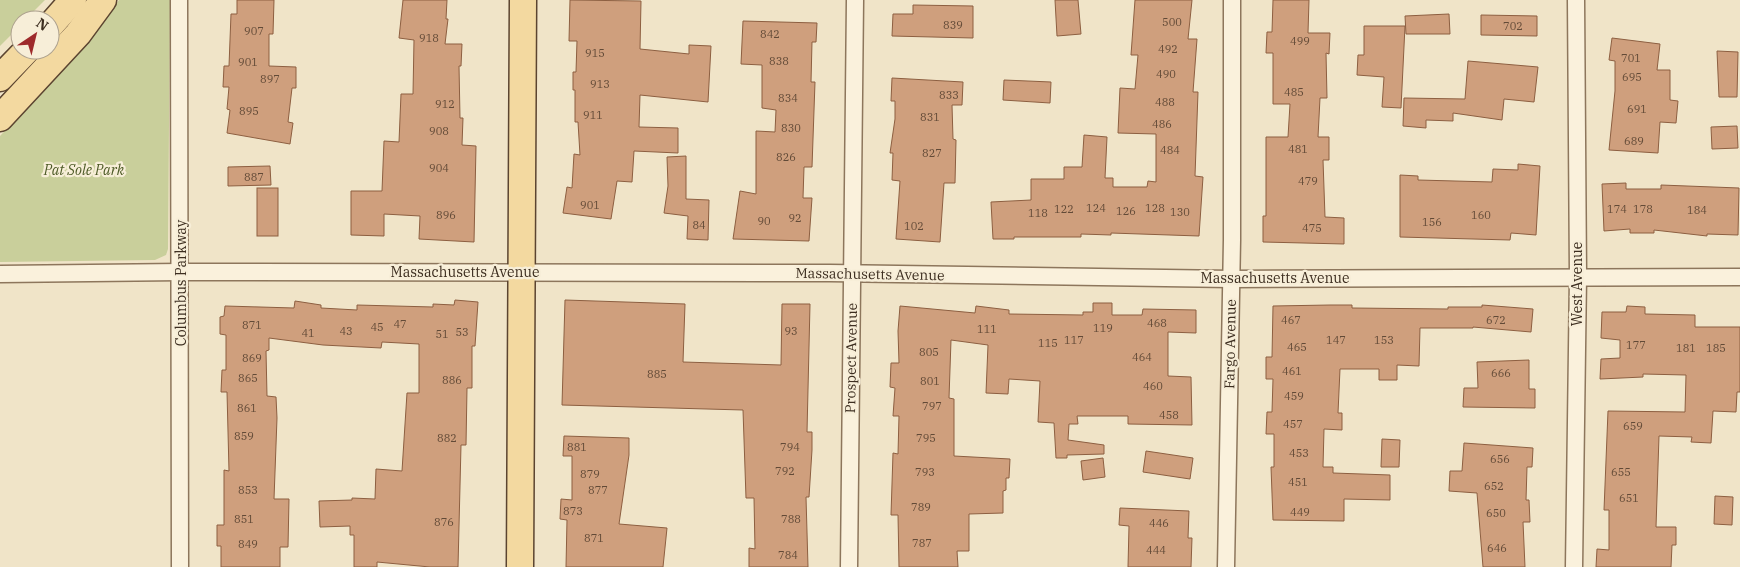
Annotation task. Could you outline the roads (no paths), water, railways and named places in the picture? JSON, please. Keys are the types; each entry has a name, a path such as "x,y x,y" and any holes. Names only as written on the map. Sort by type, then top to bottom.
{"main road":[{"path":"60,14 72,0"},
{"path":"0,118 78,34 103,0"},
{"path":"520,567 523,0"},
{"path":"0,78 17,60"}],"street":[{"name":"Columbus Parkway","path":"179,0 182,272 180,567"},
{"name":"Prospect Avenue","path":"849,567 855,0"},
{"name":"Fargo Avenue","path":"1226,567 1231,279 1232,0"},
{"name":"West Avenue","path":"1574,567 1578,276 1576,0"},
{"name":"Massachusetts Avenue","path":"0,274 182,272 852,274 1231,279 1578,276 1740,277"}],"park label":[{"name":"Pat Sole Park","path":"84,170"}]}
